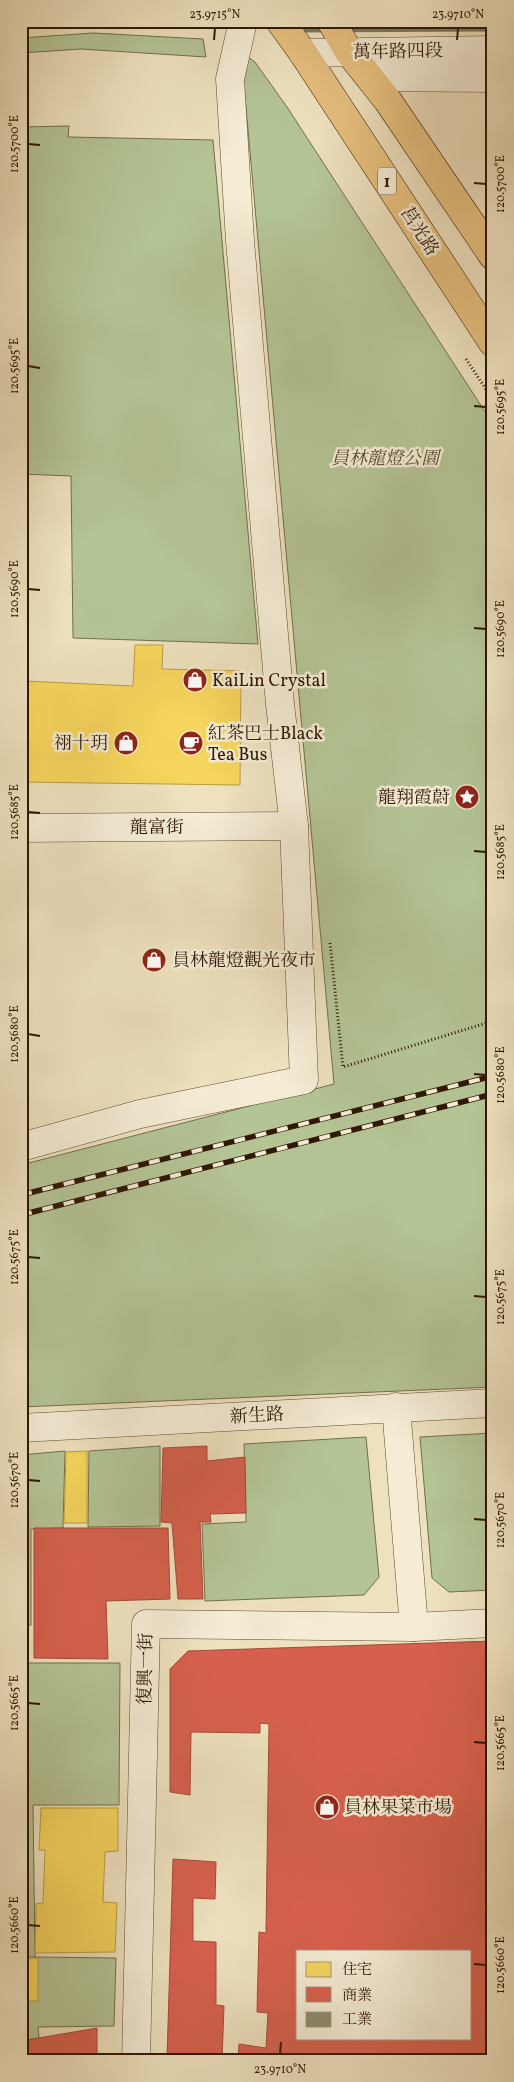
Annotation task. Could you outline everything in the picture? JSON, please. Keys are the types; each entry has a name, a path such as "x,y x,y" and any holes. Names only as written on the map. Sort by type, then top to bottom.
{"main road":[{"name":"莒光路","path":"280,21 493,342"},
{"path":"331,21 349,52 370,77 493,256"}],"street":[{"path":"21,1147 140,1114 304,1080 294,826 280,704 239,222 230,79 243,21"},
{"name":"萬年路四段","path":"303,53 493,50"},
{"path":"370,77 493,78"},
{"name":"龍富街","path":"21,828 294,826"},
{"name":"新生路","path":"21,1428 396,1406 493,1403"},
{"path":"396,1406 414,1627"},
{"name":"復興一街","path":"136,2061 146,1624 414,1627 493,1622"}],"path":[{"path":"329,940 343,1067 493,1021"}],"green space":[{"path":"93,33 203,39 206,57 81,49 21,53 21,38"},
{"name":"員林龍燈公園","path":"241,52 255,62 287,107 493,424 493,1387 21,1407 21,1165 334,1084"},
{"path":"69,126 68,137 213,140 258,644 73,638 71,476 21,474 21,127"},
{"path":"493,1433 493,1590 449,1592 432,1578 420,1437"},
{"path":"366,1437 379,1577 364,1595 205,1601 202,1524 246,1522 244,1444"},
{"path":"160,1446 160,1526 88,1527 89,1451"},
{"path":"65,1451 63,1528 31,1529 31,1625 21,1626 21,1455"},
{"path":"21,1663 120,1663 119,1805 33,1805 35,1957 21,1957"},
{"path":"35,1957 116,1958 114,2026 38,2027 39,2038 21,2041 21,2001 36,2000"}],"building: 住宅":[{"path":"21,614 27,615 24,681 133,686 135,645 163,645 162,669 241,671 240,785 21,782"},
{"path":"87,1451 87,1523 64,1523 66,1452"},
{"path":"21,1628 27,1628 27,1659 21,1660"},
{"path":"41,1808 118,1808 118,1851 105,1852 103,1902 117,1903 115,1952 35,1953 36,1904 43,1903 45,1850 39,1850"},
{"path":"38,1958 38,2001 21,2001 21,1959"}],"building: 商業":[{"path":"207,1446 207,1461 245,1457 246,1513 210,1514 211,1522 200,1522 203,1599 178,1599 172,1523 161,1522 163,1448"},
{"path":"34,1528 168,1528 170,1599 106,1601 108,1659 34,1658"},
{"name":"員林果菜市場","path":"493,1641 493,2061 238,2061 239,2044 266,2048 268,2013 257,2012 259,1932 266,1933 269,1724 260,1723 260,1733 191,1732 190,1795 170,1792 170,1669 188,1651"},
{"path":"173,1859 216,1862 215,1899 193,1898 193,1941 216,1942 216,2005 224,2006 222,2061 169,2061 167,2059"},
{"path":"97,2028 97,2061 21,2061 21,2041"}],"building: 工業":[{"path":"128,21 178,21 179,26"}],"waterway":[{"path":"291,28 493,27"}],"railway":[{"path":"21,1195 493,1076"},
{"path":"21,1215 493,1094"}],"place":[{"name":"KaiLin Crystal","path":"195,680"},
{"name":"祤十玥","path":"126,743"},
{"name":"紅茶巴士Black Tea Bus","path":"191,743"},
{"name":"龍翔霞蔚","path":"467,797"},
{"name":"員林龍燈觀光夜市","path":"154,960"},
{"name":"員林果菜市場","path":"327,1807"}]}
